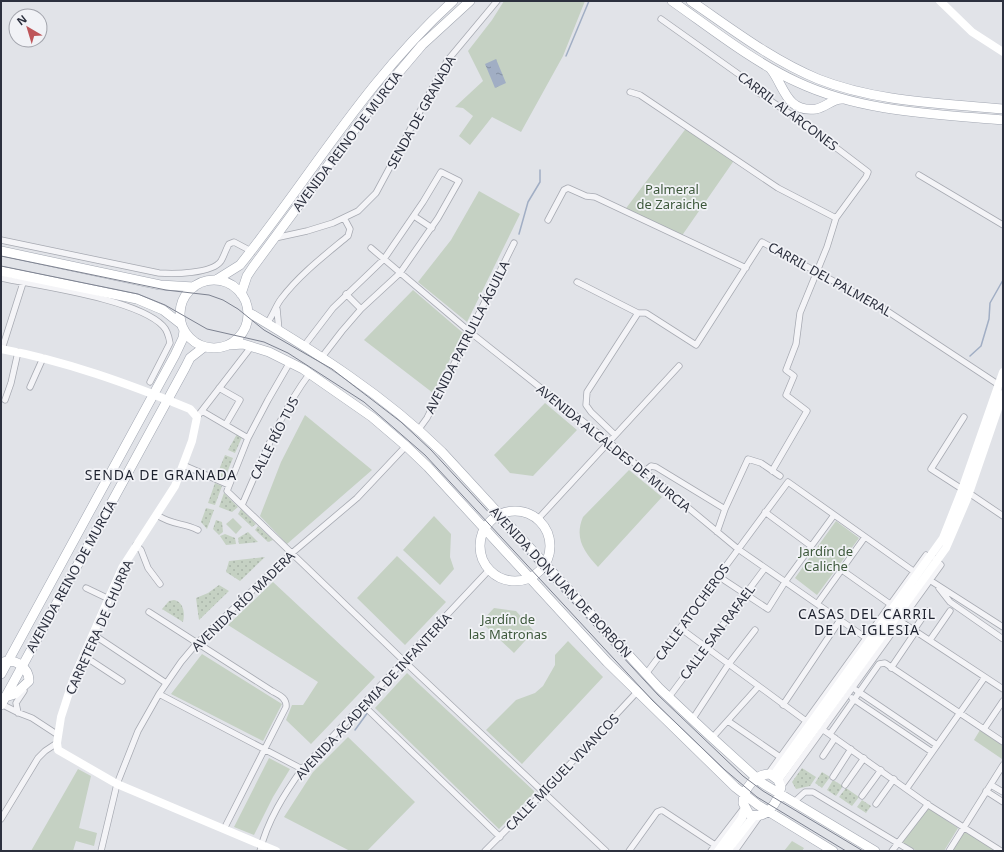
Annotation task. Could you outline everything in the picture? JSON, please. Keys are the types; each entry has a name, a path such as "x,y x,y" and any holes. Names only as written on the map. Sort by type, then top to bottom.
{"main road":[{"name":"AVENIDA REINO DE MURCIA","path":"216,280 235,270 251,251 372,87 418,33 453,1"},
{"name":"AVENIDA REINO DE MURCIA","path":"241,294 247,276 367,111 397,73 438,29 470,1"},
{"path":"672,1 768,66 797,82 839,97 890,109 1003,120"},
{"path":"691,1 769,54 804,73 827,82 850,89 889,97 1003,109"},
{"path":"768,66 774,73 785,95 796,105 811,109 819,108 839,97"},
{"path":"827,82 836,89 839,97"},
{"path":"1,251 160,285 194,287"},
{"path":"1,271 137,299 163,310 182,327 194,342 204,347 217,348 229,345 237,339 244,331 248,312 241,294 230,284 216,280 201,283 187,294 182,303 180,314 182,327"},
{"name":"AVENIDA DON JUAN DE BORBÓN","path":"248,312 362,383 419,429 545,563 646,674 692,720 756,778 776,782 794,802 875,851"},
{"name":"AVENIDA REINO DE MURCIA","path":"1,674 5,662 180,346 182,327"},
{"name":"AVENIDA DON JUAN DE BORBÓN","path":"229,345 243,344 269,352 290,362 310,373 372,417 406,446 637,692 744,795 768,812 833,851"},
{"name":"AVENIDA REINO DE MURCIA","path":"2,702 190,358 204,347"},
{"path":"519,510 529,513 538,519 546,529 550,540 549,552 545,563 538,572 530,578 513,581 500,578 489,570 482,561 479,550 480,538 484,528 490,520 499,514 519,510"},
{"path":"2,702 15,694 28,683 29,675 22,666 5,662"},
{"path":"756,778 776,782 768,812 756,816 750,814 745,808 744,795 756,778"}],"street":[{"name":"SENDA DE GRANADA","path":"275,238 307,231 344,218 358,211 376,193 447,62 498,1"},
{"path":"940,1 972,32 1003,52"},
{"name":"CARRIL ALARCONES","path":"661,19 750,83 759,93 786,113 805,124 868,172 866,177 836,218 827,247 800,313 796,344 786,370 794,376 786,395 807,411 772,471"},
{"path":"630,92 640,95 778,188 836,218"},
{"path":"304,346 313,332 346,294 384,259 414,216 441,172 459,181 432,228 400,273 361,310 342,331 322,357"},
{"path":"919,175 1003,224"},
{"path":"548,220 564,190 568,188 586,196 595,197 746,268 696,345 646,313 638,313 578,282"},
{"path":"414,216 432,228"},
{"path":"267,323 272,318 277,305 302,276 348,236 350,229 344,218"},
{"path":"1,240 159,273 177,275 215,266 221,261 229,244 234,242 251,251"},
{"name":"CARRIL DEL PALMERAL","path":"746,268 762,242 817,271 891,314 999,385"},
{"name":"AVENIDA PATRULLA ÁGUILA","path":"419,429 427,418 514,244"},
{"name":"AVENIDA ALCALDES DE MURCIA","path":"371,248 470,332 609,442 716,532 764,568 866,638"},
{"path":"1,278 112,302 141,311 164,326 170,342 150,382"},
{"path":"23,283 2,349 43,358 154,394 226,424 248,438"},
{"path":"346,294 361,310"},
{"path":"277,305 280,331"},
{"path":"615,435 600,422 586,405 587,392 638,313"},
{"path":"200,414 251,347"},
{"path":"5,400 12,383 18,352"},
{"path":"30,387 43,358"},
{"path":"290,362 248,438 227,491 405,662 606,851"},
{"path":"538,519 679,366"},
{"path":"776,782 953,533 1003,372"},
{"name":"CALLE RÍO TUS","path":"242,505 271,438 290,404 310,373"},
{"path":"219,388 240,400 226,424"},
{"path":"966,491 1003,394"},
{"name":"CARRETERA DE CHURRA","path":"58,739 61,717 72,684 122,568 175,486 200,414"},
{"path":"964,417 930,469 1003,516"},
{"name":"AVENIDA RÍO MADERA","path":"101,851 117,784 138,731 158,694 166,683 197,643 292,553 357,498 406,446"},
{"path":"716,532 748,459 761,463 780,476"},
{"path":"183,465 229,485"},
{"path":"644,472 651,466 656,467 725,509"},
{"name":"CALLE ATOCHEROS","path":"646,674 788,482 834,514"},
{"path":"765,512 811,546"},
{"path":"718,576 768,609 785,582 834,514 922,576 1003,628"},
{"path":"157,515 173,524 189,526 198,530"},
{"path":"817,604 865,537"},
{"path":"136,545 140,550 148,568 160,584"},
{"path":"776,782 822,729 900,621 922,576 926,556 934,558"},
{"name":"CALLE SAN RAFAEL","path":"669,697 764,568"},
{"name":"AVENIDA ACADEMIA DE INFANTERÍA","path":"261,848 283,798 302,769 405,662 489,570"},
{"path":"842,570 890,604"},
{"path":"776,782 780,757 890,604 922,576"},
{"path":"938,586 950,602 1003,639"},
{"path":"86,588 109,599"},
{"path":"891,668 916,631 916,626 927,611"},
{"path":"930,640 950,611"},
{"path":"149,612 285,700 286,707 224,830"},
{"path":"783,705 840,620"},
{"path":"900,621 1003,689"},
{"path":"680,628 728,665 806,721"},
{"path":"692,720 728,665 755,630"},
{"path":"94,634 166,683"},
{"path":"84,656 122,681"},
{"path":"823,756 854,699 878,664 885,663 1003,742"},
{"path":"908,788 985,677"},
{"path":"19,713 16,703 28,683"},
{"path":"854,685 859,692 937,746"},
{"path":"712,738 758,686"},
{"name":"CALLE MIGUEL VIVANCOS","path":"486,851 544,792 637,692"},
{"path":"158,694 302,769"},
{"path":"846,697 854,699 932,752"},
{"path":"984,729 1003,701"},
{"path":"2,702 19,713 32,718 58,739"},
{"path":"363,705 500,837"},
{"path":"728,721 780,757"},
{"path":"822,729 908,788 928,804 1001,851"},
{"path":"58,739 58,750 62,754 117,784 224,830 261,848 276,851"},
{"path":"1,819 38,758 58,739"},
{"path":"833,777 852,749"},
{"path":"845,785 864,758"},
{"path":"949,851 1003,765"},
{"path":"862,796 881,770"},
{"path":"876,804 894,779"},
{"path":"991,785 1003,792"},
{"path":"986,791 1003,802"},
{"path":"794,802 805,792 813,792 911,851"},
{"path":"892,851 928,804"},
{"path":"711,851 716,848 742,818 745,808"},
{"path":"629,851 657,812 662,810 716,848"},
{"path":"727,851 756,816"},
{"path":"735,851 756,816"}],"green space":[{"path":"504,1 585,1 563,56 521,132 492,117 470,145 459,136 473,116 463,108 455,107 483,81 468,51 492,20"},
{"name":"Palmeral de Zaraiche","path":"687,127 735,159 681,237 624,211"},
{"path":"479,191 520,214 467,322 418,282 451,240"},
{"path":"413,290 463,333 433,393 364,340"},
{"path":"545,403 577,430 533,476 510,473 494,455"},
{"path":"305,415 372,470 287,544 260,516 281,462"},
{"path":"237,434 242,437 235,453 228,450"},
{"path":"225,455 233,458 224,480 216,477"},
{"path":"629,470 662,497 598,567 588,556 582,544 580,538 580,525 583,517"},
{"path":"215,483 222,486 215,505 208,503"},
{"path":"224,493 238,507 232,512 219,507"},
{"path":"206,508 214,510 207,529 201,522"},
{"path":"241,509 256,524 252,527 238,514"},
{"path":"434,516 451,534 450,557 454,569 440,585 403,550"},
{"path":"233,518 242,527 236,534 226,524"},
{"path":"216,520 222,522 223,532 219,535 213,529"},
{"name":"Jardín de Caliche","path":"836,521 859,538 817,595 795,578"},
{"path":"258,526 273,540 268,542 255,530"},
{"path":"248,532 258,542 239,544 238,538"},
{"path":"225,534 235,538 236,544 226,545 220,536"},
{"path":"397,556 446,602 405,645 357,598"},
{"path":"265,557 240,581 226,572 229,561"},
{"path":"273,582 375,677 311,744 286,720 292,705 303,705 318,682 228,625"},
{"path":"219,585 229,591 199,620 196,598 208,593"},
{"path":"174,600 182,606 184,612 183,622 162,609 169,601"},
{"name":"Jardín de las Matronas","path":"494,608 516,611 534,631 514,653 481,622"},
{"path":"568,641 603,677 522,764 486,730 516,700 535,693 543,686 555,665 555,655"},
{"path":"202,654 282,704 263,741 171,694"},
{"path":"407,673 534,791 534,793 499,829 375,708"},
{"path":"980,730 1003,746 1002,759 974,740"},
{"path":"348,737 415,802 367,851 350,851 284,817 313,772"},
{"path":"269,758 290,769 273,797 254,835 234,827"},
{"path":"802,768 816,777 810,786 796,789 792,782"},
{"path":"78,769 91,776 79,828 97,833 94,846 76,841 73,851 31,851"},
{"path":"822,772 830,777 822,788 815,783"},
{"path":"833,780 843,786 836,796 827,790"},
{"path":"846,788 859,797 852,806 839,797"},
{"path":"862,800 871,806 866,813 857,807"},
{"path":"928,808 958,828 944,851 917,851 902,842"},
{"path":"964,830 996,851 952,851"},
{"path":"792,841 804,848 802,851 784,851"}],"water":[{"path":"496,59 506,83 495,88 485,64"}],"waterway":[{"path":"566,56 589,1"},
{"path":"519,234 528,202 540,182 540,170"},
{"path":"970,356 981,346 989,319 990,303 1003,280"},
{"path":"355,730 368,712"}],"tram line":[{"path":"1,256 166,290 209,295 223,300 238,309 264,330 332,369 401,422 431,450 658,695 743,776 763,791 863,851"},
{"path":"1,266 138,294 165,305 207,329 264,342 288,353 364,402 425,455 653,701 725,770 757,797 846,851"}],"district":[{"name":"SENDA DE GRANADA","path":"161,475"},
{"name":"CASAS DEL CARRIL DE LA IGLESIA","path":"867,622"}]}
